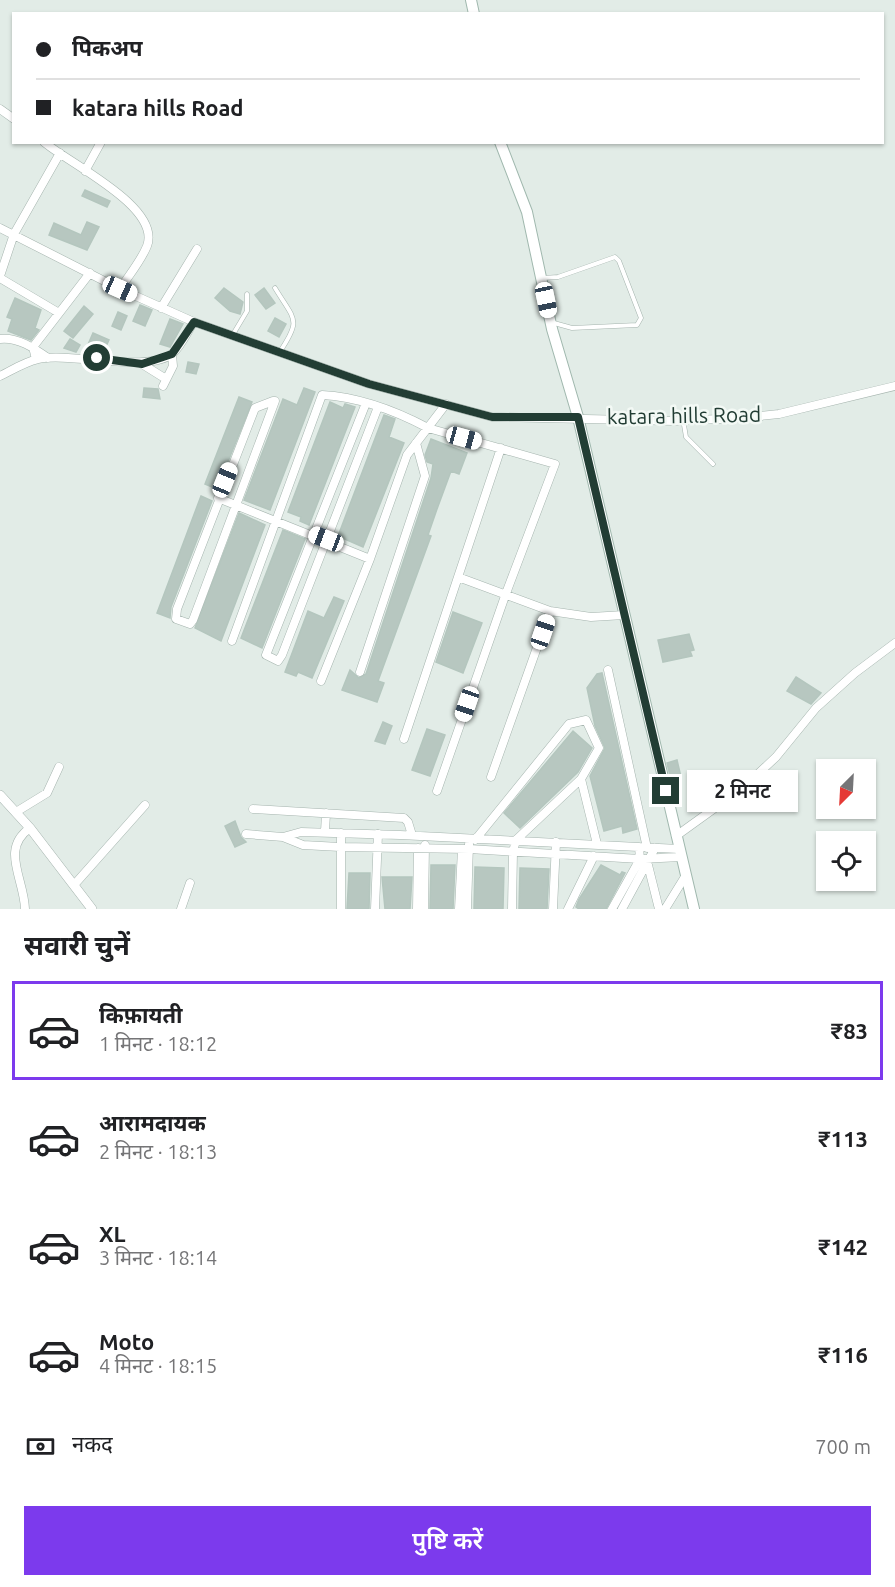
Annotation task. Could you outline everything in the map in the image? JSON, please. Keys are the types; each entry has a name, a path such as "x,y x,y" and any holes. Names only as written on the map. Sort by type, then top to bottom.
{"main road":[{"name":"katara hills Road","path":"501,144 527,212 550,322 578,417 694,909"}],"street":[{"path":"47,144 131,204 148,230 147,244 120,289"},
{"path":"85,171 100,144"},
{"path":"59,313 0,277 14,234 60,153"},
{"name":"katara hills Road","path":"0,228 120,289 194,322 278,354 369,384 492,417 578,417 674,421 683,418 742,418 779,414 895,386"},
{"path":"161,308 197,249"},
{"path":"33,348 90,273"},
{"path":"0,376 36,359 97,358 142,364 172,354 194,322"},
{"path":"0,339 9,338 33,348 48,358"},
{"path":"33,348 36,359"},
{"path":"142,364 165,382 173,366 172,354"},
{"path":"232,641 322,395 366,403 410,418 428,429 555,464 505,596 437,791"},
{"path":"275,401 236,505 193,620 190,624 180,622 176,619 177,609 218,498 255,408 266,402 275,401"},
{"path":"366,403 266,655 273,660 278,661 282,656 378,407"},
{"path":"321,681 370,559 407,455 446,404"},
{"path":"360,672 425,476 416,443"},
{"path":"404,739 501,448"},
{"path":"218,498 326,539 370,559"},
{"path":"458,577 550,611 591,617 624,615"},
{"path":"491,777 550,611"},
{"path":"676,836 744,787 776,757 816,708 855,674 895,644"},
{"path":"608,670 659,909"},
{"path":"459,909 465,849 569,724 586,720 599,748 581,779 516,840 513,852 512,909"},
{"path":"16,812 47,793 59,767"},
{"path":"581,779 597,844"},
{"path":"0,795 30,828 92,909"},
{"path":"74,885 145,805"},
{"path":"253,809 404,818 408,822 412,835"},
{"path":"325,832 326,813"},
{"path":"25,909 11,850 18,835 30,828"},
{"path":"283,837 301,832 412,835 472,840 597,844 680,853"},
{"path":"340,909 341,833"},
{"path":"246,834 283,837 303,845 465,849 640,859 650,862 680,853"},
{"path":"375,909 378,834"},
{"path":"417,909 421,848 425,836"},
{"path":"553,909 556,842"},
{"path":"421,848 424,909"},
{"path":"612,909 647,848"},
{"path":"465,849 467,909"},
{"path":"568,909 594,856"},
{"path":"622,909 650,862"},
{"path":"665,909 686,876"},
{"path":"181,909 190,883"}],"lane":[{"path":"541,278 558,277 615,257 619,261 641,318 637,325 572,328 550,322"},
{"path":"275,288 295,321 294,331 278,354"},
{"path":"232,336 247,311 247,294"},
{"path":"683,418 688,440 712,464"}],"building":[{"path":"85,190 110,201 107,207 82,196"},
{"path":"87,222 99,227 87,250 49,235 54,223 81,235"},
{"path":"224,288 243,302 240,314 230,311 215,298"},
{"path":"264,288 275,303 266,309 255,295"},
{"path":"15,298 41,310 35,328 39,330 31,340 8,331 12,319 7,317"},
{"path":"140,305 152,310 145,326 133,321"},
{"path":"84,306 93,314 73,338 64,331"},
{"path":"118,312 127,316 121,330 112,326"},
{"path":"275,318 286,324 279,337 268,331"},
{"path":"170,319 183,324 170,347 160,344"},
{"path":"93,333 109,340 102,355 86,349"},
{"path":"70,339 80,345 76,352 64,348"},
{"path":"188,362 199,364 196,374 186,372"},
{"path":"144,388 158,389 160,399 143,397"},
{"path":"304,388 315,392 270,510 244,500 283,399 297,405"},
{"path":"239,397 252,402 217,489 205,484"},
{"path":"330,402 343,408 345,404 355,407 309,525 300,521 301,517 288,512"},
{"path":"384,415 395,419 389,437 404,443 363,547 338,536"},
{"path":"431,439 467,453 459,474 451,471 437,509 428,535 431,536 378,681 384,683 377,702 342,690 350,670 359,678 366,674 431,478 433,464 427,462 425,455"},
{"path":"201,496 212,501 171,607 170,618 157,613"},
{"path":"239,513 265,525 221,641 195,628"},
{"path":"283,530 305,539 262,648 241,638"},
{"path":"334,597 344,601 312,678 298,672 296,676 285,672 308,611 324,618"},
{"path":"453,612 482,623 463,673 436,662"},
{"path":"689,634 694,650 690,651 692,656 663,662 658,640"},
{"path":"602,673 637,829 623,833 622,826 604,831 590,776 605,748 595,726 587,688 597,674"},
{"path":"796,677 821,693 811,704 787,691"},
{"path":"383,722 392,726 385,744 375,741"},
{"path":"427,729 445,735 430,776 412,770"},
{"path":"573,731 592,748 578,772 520,828 504,813"},
{"path":"677,760 681,777 671,780 667,763"},
{"path":"707,776 717,793 704,799 693,784"},
{"path":"235,821 241,837 246,842 235,847 225,826"},
{"path":"431,865 455,865 453,909 430,909"},
{"path":"601,865 620,875 622,872 625,873 606,909 579,909 576,907 579,899"},
{"path":"475,867 504,868 503,909 474,909"},
{"path":"520,868 549,869 547,909 519,909"},
{"path":"349,873 370,873 369,909 347,909"},
{"path":"382,877 412,877 410,909 385,909"}],"route":[{"path":"97,358 142,364 172,354 194,322 278,354 369,384 492,417 578,417 666,791"}]}
